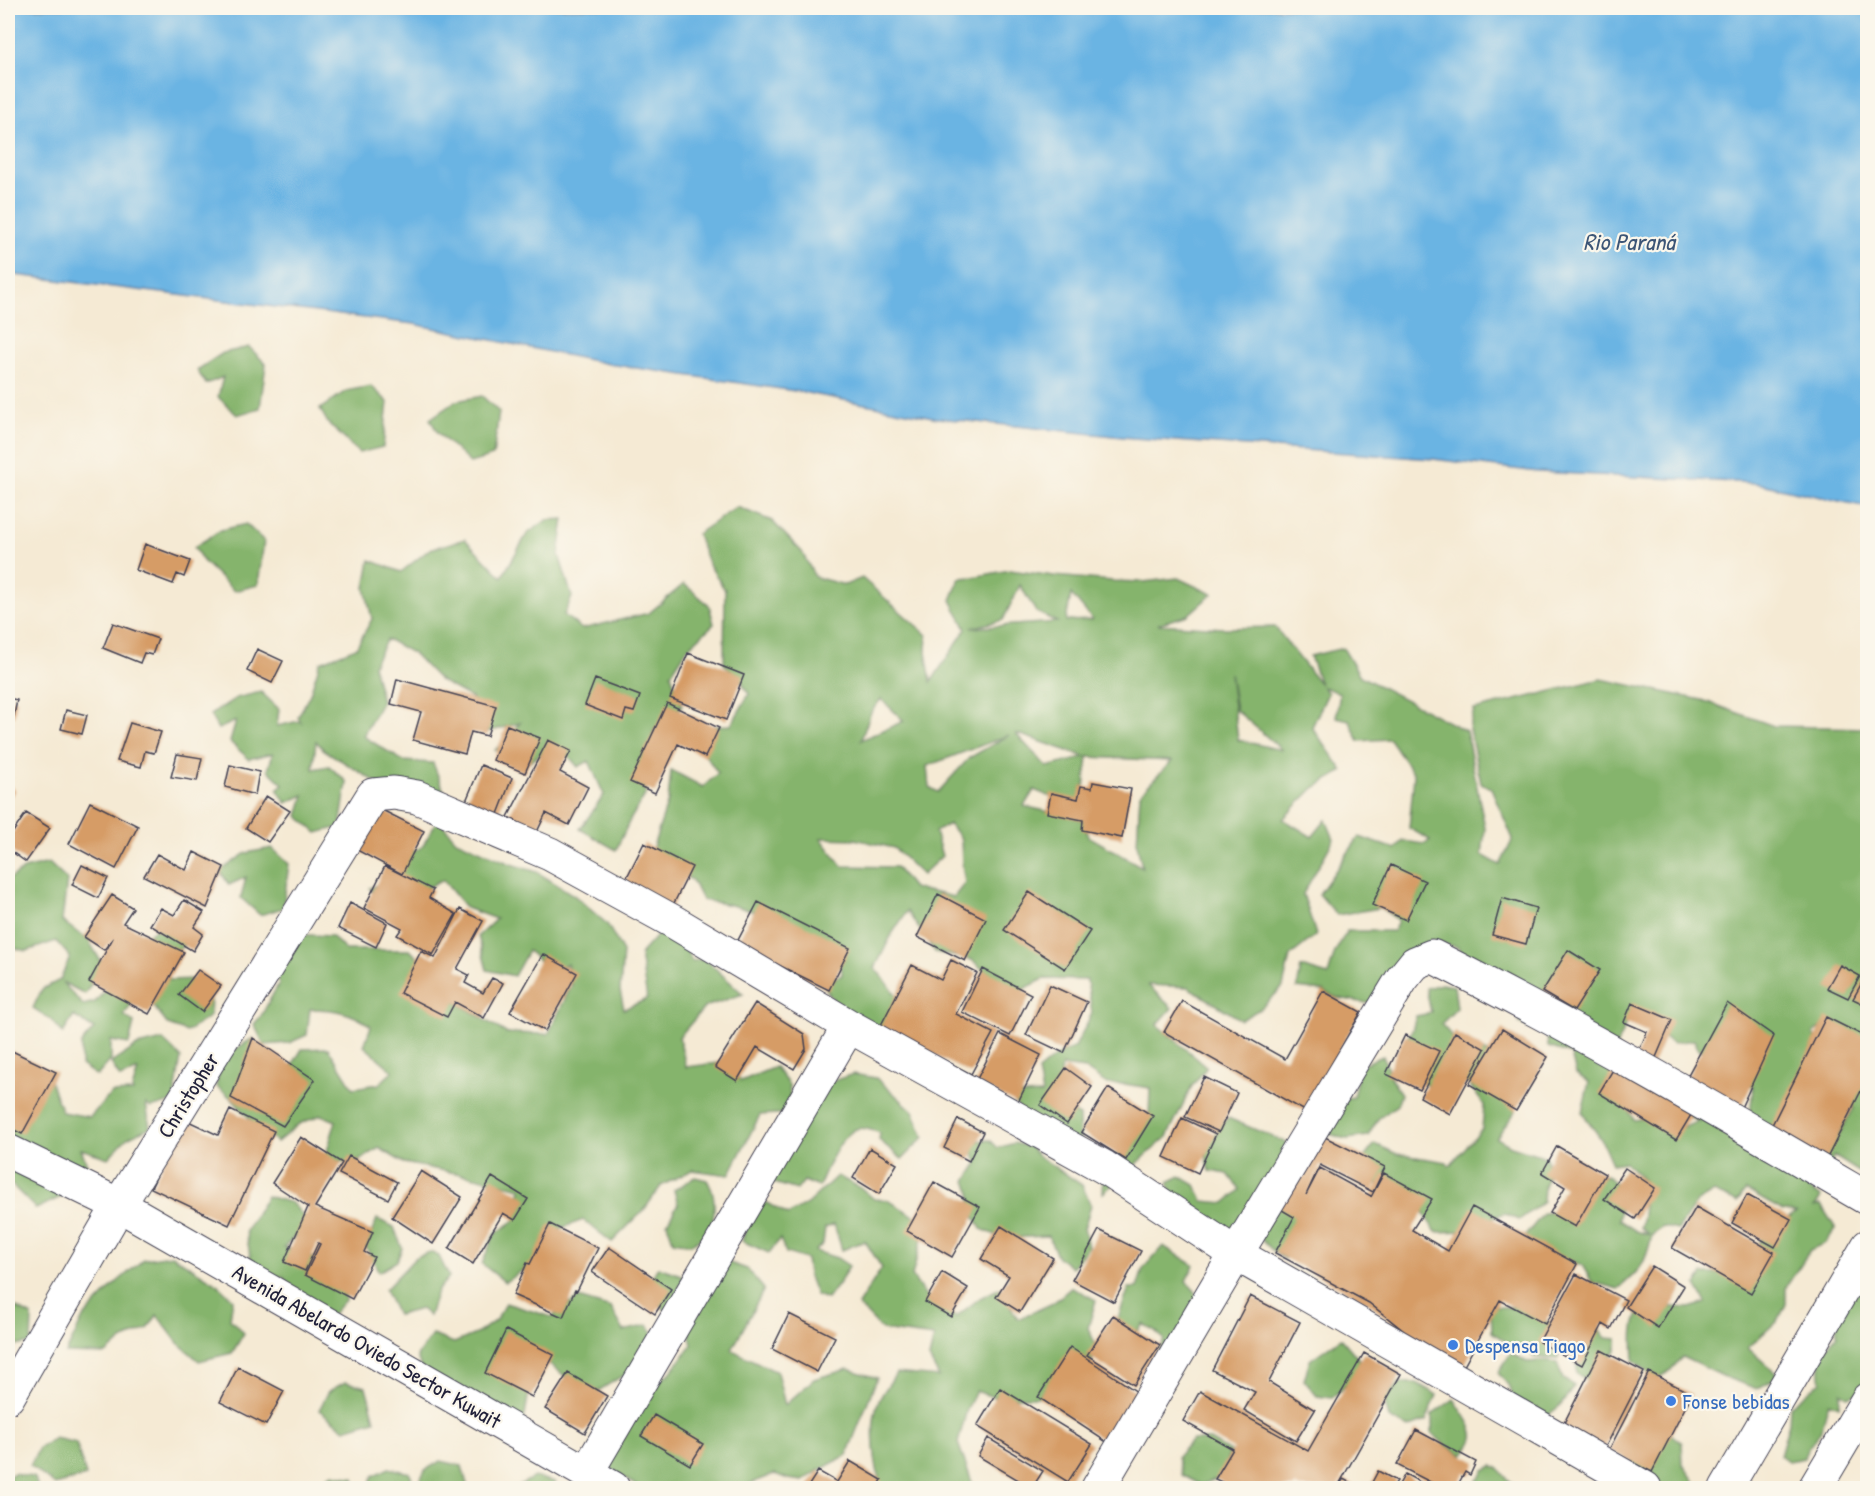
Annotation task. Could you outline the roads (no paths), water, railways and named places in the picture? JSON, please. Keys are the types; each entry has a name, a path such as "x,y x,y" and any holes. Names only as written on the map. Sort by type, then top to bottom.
{"street":[{"name":"Christopher","path":"8,1397 119,1205 373,795 394,793 417,797 550,854 674,922 849,1026"},
{"path":"1098,1488 1402,979 1415,963 1432,956 1647,1070 1868,1200"},
{"path":"600,1480 849,1026 1104,1167 1236,1254 1645,1488"},
{"name":"Avenida Abelardo Oviedo Sector Kuwait","path":"8,1151 119,1205 600,1480"},
{"path":"1726,1488 1868,1246"},
{"path":"1815,1488 1868,1399"}],"water":[{"name":"Rio Paraná","path":"8,8 1867,8 1867,507 1756,483 1538,472 1433,459 1133,438 938,418 802,392 609,364 414,324 8,274"}],"place":[{"name":"Despensa Tiago","path":"1453,1345"},
{"name":"Fonse bebidas","path":"1671,1401"}]}
